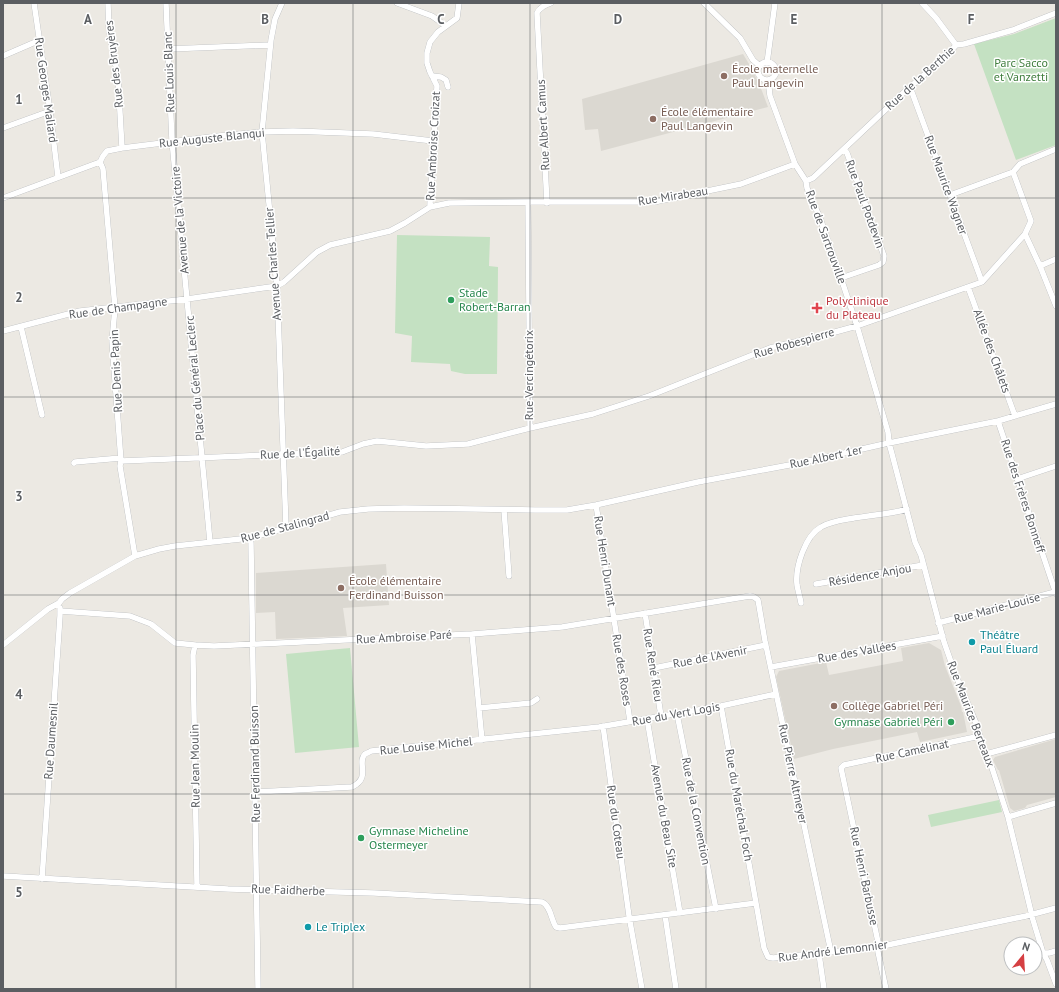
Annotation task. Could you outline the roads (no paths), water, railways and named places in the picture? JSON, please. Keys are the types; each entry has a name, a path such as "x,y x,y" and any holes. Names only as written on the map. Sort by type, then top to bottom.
{"street":[{"name":"Rue Georges Maliard","path":"34,3 58,177"},
{"name":"Rue des Bruyères","path":"108,3 109,30 118,77 122,148"},
{"name":"Rue Louis Blanc","path":"166,3 172,141"},
{"name":"Avenue Charles Tellier","path":"282,3 275,19 270,46 262,132 277,286 286,527"},
{"path":"397,3 432,16 446,26"},
{"name":"Rue Ambroise Croizat","path":"430,207 437,86 427,63 427,53 430,42 438,32 457,18 459,3"},
{"name":"Rue Albert Camus","path":"547,202 537,14 538,10 543,6 551,3"},
{"path":"704,3 740,38 753,60 760,66"},
{"path":"767,63 775,3"},
{"path":"922,3 936,18 956,45"},
{"name":"Rue de la Berthie","path":"806,181 813,178 956,45 1013,30 1056,13"},
{"path":"3,56 40,40"},
{"path":"168,49 270,46"},
{"path":"764,63 767,63 770,63 774,67 776,72 773,77 768,80 762,79 758,69 764,63"},
{"path":"432,76 441,77 446,80 448,87"},
{"name":"Rue de Sartrouville","path":"768,80 770,96 796,164 806,181 807,188 820,218 841,278 857,326 888,432 889,443"},
{"name":"Rue Maurice Wagner","path":"910,87 982,282"},
{"path":"3,128 50,111"},
{"name":"Rue Auguste Blanqui","path":"3,198 100,162 107,151 172,141 262,132 293,131 373,134 433,141"},
{"name":"Avenue de la Victoire","path":"172,141 187,299"},
{"name":"Rue Paul Potdevin","path":"841,278 879,265 883,262 884,256 847,153 844,149"},
{"path":"950,195 1013,172 1020,164 1056,149"},
{"name":"Rue Denis Papin","path":"100,162 103,168 104,176 115,308 112,341 121,460 120,466 135,556"},
{"name":"Rue Mirabeau","path":"430,207 449,203 654,202 741,184 796,164"},
{"path":"1013,172 1031,221 1025,234 1056,306"},
{"name":"Rue Vercingétorix","path":"528,202 530,428"},
{"path":"277,286 284,282 317,252 330,245 390,231 430,207"},
{"name":"Rue Robespierre","path":"593,414 649,396 770,348 857,326 982,282 1025,234"},
{"path":"1040,266 1056,259"},
{"name":"Rue de Champagne","path":"3,331 80,312 277,286"},
{"name":"Allée des Châlets","path":"968,287 1015,416"},
{"name":"Place du Général Leclerc","path":"187,299 202,457"},
{"path":"21,327 42,415"},
{"name":"Rue Albert 1er","path":"596,505 698,482 800,463 998,421 1056,404"},
{"name":"Rue de l'Égalité","path":"74,463 342,452 363,444 377,441 426,446 468,444 593,414"},
{"name":"Rue des Frères Bonneff","path":"998,421 1056,593"},
{"name":"Rue Maurice Berteaux","path":"889,443 942,636 956,676 976,723 1008,817 1038,936"},
{"path":"202,457 210,542"},
{"path":"1017,479 1056,466"},
{"name":"Rue de Stalingrad","path":"3,645 70,593 135,556 159,549 250,538 340,512 368,509 567,510 596,505"},
{"name":"Rue Henri Dunant","path":"596,505 615,618"},
{"path":"801,603 797,584 798,567 808,540 820,527 839,521 907,509"},
{"path":"504,510 509,576"},
{"name":"Rue Ferdinand Buisson","path":"250,538 256,792 258,989"},
{"name":"Résidence Anjou","path":"816,584 923,565"},
{"name":"Rue Marie-Louise","path":"938,623 1056,593"},
{"name":"Rue Ambroise Paré","path":"60,611 130,616 151,624 175,643 221,646 472,634 562,627 754,596"},
{"name":"Rue Pierre Altmeyer","path":"754,596 758,600 776,694 831,952"},
{"name":"Rue Daumesnil","path":"42,879 60,611 59,603"},
{"name":"Rue René Rieu","path":"645,613 660,716"},
{"name":"Rue des Roses","path":"615,618 630,721"},
{"path":"472,634 482,740"},
{"name":"Rue des Vallées","path":"771,667 942,636"},
{"name":"Rue Jean Moulin","path":"195,645 193,655 197,887"},
{"name":"Rue de l'Avenir","path":"654,668 766,645"},
{"name":"Rue du Vert Logis","path":"574,730 677,714 776,694"},
{"path":"479,708 531,703 537,699"},
{"name":"Rue du Maréchal Foch","path":"721,706 756,903"},
{"name":"Rue de la Convention","path":"677,714 716,909"},
{"name":"Avenue du Beau Site","path":"647,718 680,913"},
{"name":"Rue du Coteau","path":"603,726 629,918 642,989"},
{"name":"Rue Louise Michel","path":"256,792 352,787 358,785 363,774 362,759 365,754 371,751 574,730"},
{"path":"986,754 1056,735"},
{"name":"Rue Camélinat","path":"844,765 980,736"},
{"name":"Rue Henri Barbusse","path":"844,765 841,768 878,942 878,952 886,989"},
{"path":"1008,817 1056,803"},
{"name":"Rue Faidherbe","path":"3,876 257,890 374,892 542,902 548,907 556,927 560,928 629,918"},
{"path":"629,918 716,909 756,903"},
{"name":"Rue André Lemonnier","path":"756,903 764,948 768,957 778,958 878,947 1056,908"},
{"path":"665,915 676,989"},
{"path":"1043,954 1056,951"},
{"path":"818,954 824,989"},
{"name":"Rue Maurice Berteaux","path":"1043,954 1047,960 1056,984"}],"place":[{"name":"École maternelle Paul Langevin","path":"724,76"},
{"name":"École élémentaire Paul Langevin","path":"653,119"},
{"name":"Stade Robert-Barran","path":"451,300"},
{"name":"Polyclinique du Plateau","path":"817,308"},
{"name":"École élémentaire Ferdinand Buisson","path":"341,588"},
{"name":"Théâtre Paul Éluard","path":"972,642"},
{"name":"Collège Gabriel Péri","path":"834,706"},
{"name":"Gymnase Gabriel Péri","path":"951,722"},
{"name":"Gymnase Micheline Ostermeyer","path":"361,838"},
{"name":"Le Triplex","path":"308,927"}],"park label":[{"name":"Parc Sacco et Vanzetti","path":"1021,70"}]}
